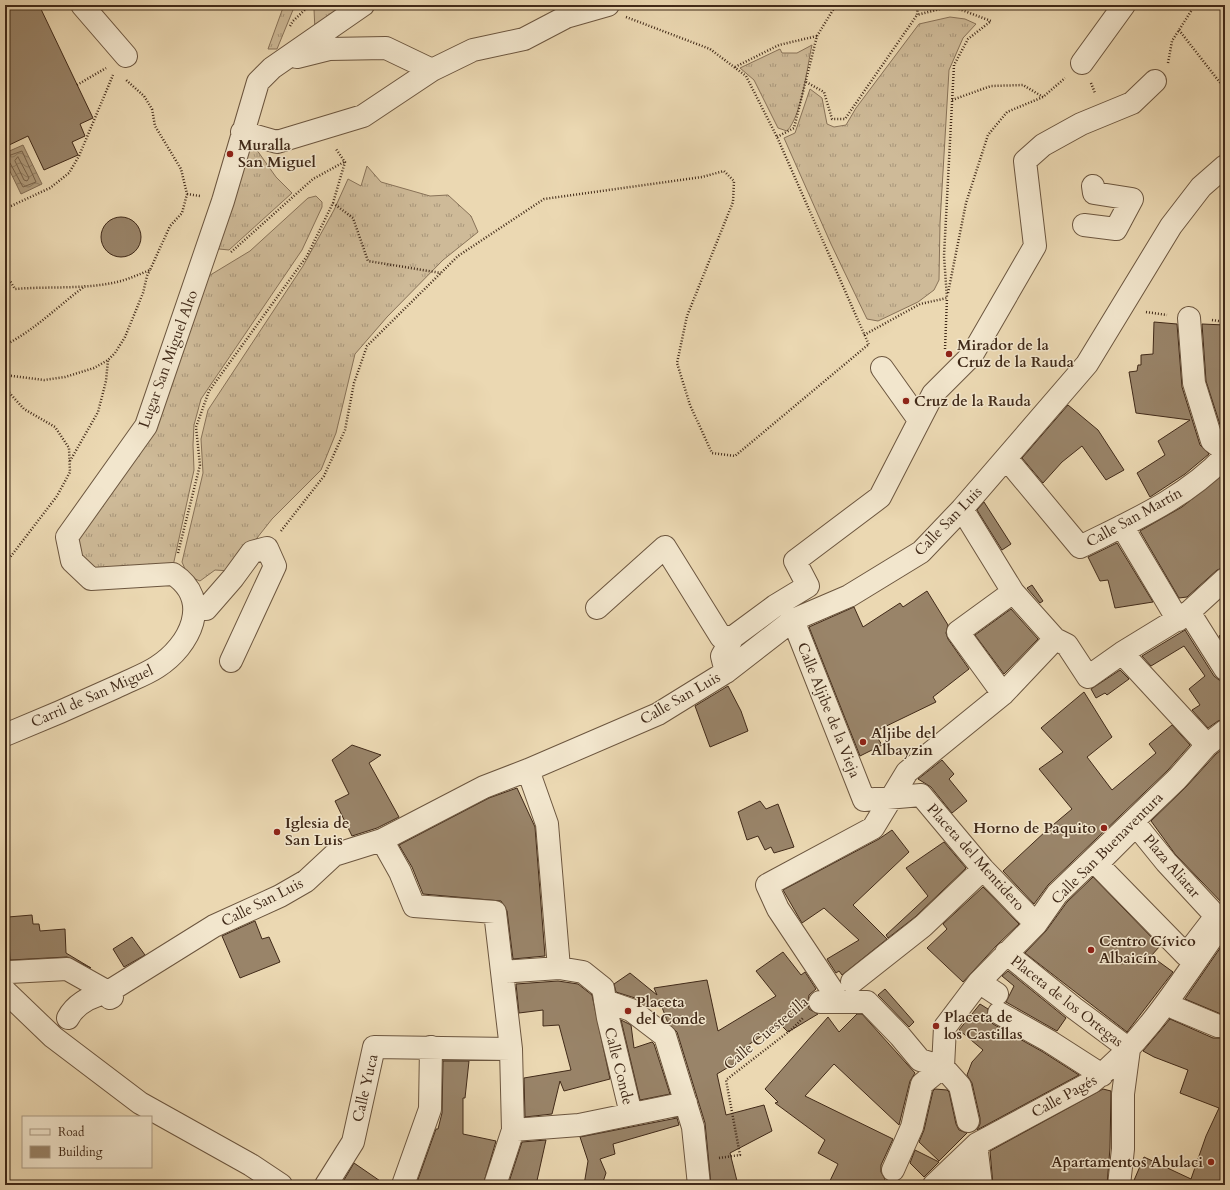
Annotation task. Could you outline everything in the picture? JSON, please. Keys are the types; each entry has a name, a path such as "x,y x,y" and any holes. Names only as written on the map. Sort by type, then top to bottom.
{"street":[{"path":"82,5 118,67"},
{"name":"Lugar San Miguel Alto","path":"173,574 91,579 72,562 67,536 146,426 223,201 242,132 258,82 272,68 363,5"},
{"path":"1082,62 1124,5"},
{"path":"242,132 278,142 363,116 432,70 473,50 524,40 566,17 606,6"},
{"name":"Lugar San Miguel Alto","path":"284,61 329,49 386,48 432,70"},
{"path":"726,672 722,656 733,637 775,606 808,586 795,561 880,497 933,394 972,355 1035,246 1025,161 1043,146 1104,113 1132,103 1155,81"},
{"name":"Calle San Luis","path":"50,1034 68,1018 73,1008 96,995 108,992 214,926 280,896 306,881 334,855 382,840 484,787 528,770 658,714 726,672 793,620 849,596 921,552 962,509 1087,364 1171,226 1201,187 1225,166"},
{"path":"1084,225 1116,229 1132,199 1094,193 1093,186"},
{"path":"1189,318 1194,383 1212,441 1225,451"},
{"path":"882,368 919,420"},
{"name":"Calle San Martín","path":"1006,458 1080,547 1168,501 1213,468 1225,456"},
{"path":"962,509 1013,592 1055,639 1067,645 1088,677 1122,652 1183,616 1225,579"},
{"path":"1122,526 1183,616 1225,669"},
{"path":"598,608 665,547 721,637 733,637"},
{"path":"173,574 184,581 191,593 195,609 206,610 233,578 252,552 267,548 275,566 231,661"},
{"path":"1003,694 958,632 1013,592"},
{"name":"Carril de San Miguel","path":"5,735 68,709 158,667 178,648 192,627 195,609"},
{"name":"Calle Aljibe de la Vieja","path":"793,620 864,800"},
{"path":"968,1121 960,1086 943,1067 920,1060 900,1036 867,1002 827,997 778,910 767,886 873,828 907,772 1003,694 1055,639"},
{"path":"1122,652 1207,746"},
{"name":"Calle San Buenaventura","path":"992,967 1036,924 1057,894 1177,779 1207,746 1225,731"},
{"path":"528,770 547,824 559,968"},
{"name":"Placeta del Mentidero","path":"864,800 921,795 983,869 1036,924"},
{"name":"Plaza Aliatar","path":"1138,817 1169,856 1225,918 1188,961"},
{"name":"Plaza Aliatar","path":"1136,825 1166,862 1216,916 1188,961 1097,864 1136,825"},
{"path":"382,840 400,872 414,906 495,912 511,1049 513,1130 495,1185"},
{"path":"1091,863 1188,961"},
{"path":"852,982 922,926 983,869"},
{"name":"Calle Pagés","path":"934,1185 977,1144 1092,1082 1102,1075 1129,1049 1188,961"},
{"path":"992,967 998,1004 1049,1041 1102,1075"},
{"path":"892,1170 912,1127 922,1084 943,1067 945,1027 992,967"},
{"name":"Placeta de los Ortegas","path":"992,967 1074,1008 1129,1049"},
{"path":"502,972 559,968 583,972 602,988 606,1010 631,1010 665,1036 693,1128 695,1162 699,1185"},
{"path":"5,976 10,972 67,969 108,992 112,997 50,1034 48,1041 17,1016 5,1000"},
{"path":"5,991 50,1034 140,1103 251,1165 281,1185"},
{"path":"1176,1008 1218,1026 1225,1026"},
{"name":"Calle Conde","path":"606,1010 631,1114"},
{"name":"Calle Yuca","path":"326,1185 353,1142 374,1047 511,1049"},
{"path":"403,1185 430,1109 431,1047"},
{"path":"1119,1185 1123,1149 1123,1094 1129,1049"},
{"path":"513,1130 579,1125 686,1103"},
{"path":"961,1185 972,1175 969,1163 978,1152 981,1185"}],"path":[{"path":"777,137 794,128 817,36 836,5"},
{"path":"806,82 824,92 832,119 845,119 917,15 918,5"},
{"path":"1155,81 1168,65 1172,41 1195,5"},
{"path":"606,6 710,49 746,76 777,137 864,335 872,349"},
{"path":"917,15 951,6 992,21 968,38 954,65 944,256 948,298"},
{"path":"1179,30 1225,89"},
{"path":"735,67 779,45 817,36"},
{"path":"943,356 948,298 966,203 988,135 1007,112 1043,97 1082,62 1104,113"},
{"path":"77,85 118,67"},
{"path":"11,206 50,188 69,173 79,156 118,67"},
{"path":"5,376 44,380 58,378 94,368 108,360 126,337 143,293 146,276 170,226 182,213 187,194 181,170 156,126 152,109 144,96 118,67"},
{"path":"952,100 992,86 1023,85 1043,97"},
{"path":"173,574 200,465 196,427 208,391 307,256 333,204 344,162 313,180 222,260 204,257"},
{"path":"267,548 324,476 344,430 354,383 367,346 458,256 544,199 702,177 724,171 734,181 733,202 687,316 677,364 690,405 712,453 735,456 869,344"},
{"path":"333,204 353,218 368,261 441,273"},
{"path":"5,282 10,281 15,289 86,286 120,281 150,270"},
{"path":"5,345 26,334 63,302 86,286"},
{"path":"864,335 920,304 948,298"},
{"path":"70,461 98,412 106,381 108,360"},
{"path":"5,388 24,409 55,427 69,448 70,461 70,472 57,496 5,564"},
{"name":"Calle Cuestecilla","path":"695,1162 740,1155 726,1080 792,1029 827,997"}],"green space":[{"path":"284,5 295,5 277,49 268,49"},
{"path":"318,5 353,5 315,31 314,9"},
{"path":"950,17 965,19 976,24 963,38 949,70 940,223 939,280 934,290 918,302 878,321 867,319 831,244 784,138 795,133 810,89 822,98 827,124 834,127 846,125 856,108 919,24"},
{"path":"812,45 797,114 787,131 778,128 754,80 740,68 780,49 782,53 797,53"},
{"path":"244,144 254,146 276,177 292,193 229,250 219,249 217,235"},
{"path":"367,166 381,182 430,196 448,195 471,216 478,232 443,260 387,317 355,354 336,433 321,470 272,519 231,571 215,570 200,581 188,576 182,562 203,473 201,439 208,410 303,266 334,210 348,179 361,186"},
{"path":"316,196 322,202 322,207 302,250 201,399 194,425 194,470 173,566 95,569 85,561 76,547 79,533 131,457 207,277 250,251 308,198"}],"water":[{"path":"23,145 42,184 21,194 5,161 5,153"}],"building":[{"path":"5,5 39,5 93,118 80,124 85,136 72,142 78,155 44,170 28,136 5,147"},
{"path":"121,217 129,219 135,223 139,229 141,237 139,245 135,251 129,255 121,257 113,255 107,251 103,245 101,237 103,229 107,223 113,219"},
{"path":"1154,322 1177,324 1182,387 1200,445 1209,454 1185,474 1150,497 1137,473 1165,455 1158,441 1190,420 1136,413 1129,372 1137,371 1138,365 1141,365 1141,355 1153,354"},
{"path":"1202,324 1225,325 1225,435 1223,434 1206,381"},
{"path":"1068,405 1098,430 1124,470 1106,480 1082,446 1062,462 1043,483 1022,458"},
{"path":"1225,473 1225,567 1217,570 1187,597 1179,598 1140,531 1182,507"},
{"path":"984,502 1011,544 1002,550 977,510"},
{"path":"1117,543 1153,602 1115,608 1108,580 1100,581 1088,557"},
{"path":"1032,585 1043,601 1040,603 1027,588"},
{"path":"927,591 948,625 946,633 948,639 969,669 933,697 936,702 874,732 882,745 860,756 809,627 854,607 863,627 900,603 903,607"},
{"path":"1011,609 1038,639 1004,674 975,635"},
{"path":"1185,630 1214,676 1219,680 1225,681 1225,719 1218,721 1208,728 1192,710 1200,705 1189,689 1205,676 1184,646 1151,666 1142,656"},
{"path":"1225,631 1225,646 1219,636"},
{"path":"1120,670 1129,679 1107,695 1105,693 1096,698 1091,689"},
{"path":"728,686 741,711 748,731 710,747 695,706"},
{"path":"1084,692 1112,737 1087,757 1112,790 1156,753 1149,744 1172,725 1190,745 1168,770 1048,885 1034,904 1003,871 1072,809 1039,769 1063,752 1041,728"},
{"path":"352,745 381,755 369,763 399,817 377,828 352,836 335,801 349,794 332,760"},
{"path":"1225,747 1225,906 1175,854 1151,821 1186,787 1216,754"},
{"path":"942,760 954,774 949,779 967,801 952,813 931,787 918,779"},
{"path":"517,788 535,827 545,956 513,959 507,911 501,901 423,894 412,867 399,845 489,798"},
{"path":"760,801 766,809 778,804 794,847 774,853 771,847 765,850 758,836 747,840 738,812"},
{"path":"892,830 909,852 853,905 887,939 842,975 839,971 836,973 827,959 859,940 824,908 802,923 783,890 879,839"},
{"path":"944,842 966,868 915,917 888,938 886,935 928,896 906,868"},
{"name":"Centro Cívico Albaicín","path":"1093,877 1160,946 1151,956 1173,972 1127,1032 1025,953 1046,931 1067,902"},
{"path":"983,887 1019,924 997,945 963,982 927,948 947,929 943,924"},
{"path":"32,915 33,924 39,924 40,931 65,929 66,953 91,968 67,957 10,960 8,917"},
{"path":"255,921 262,939 269,937 280,962 240,978 222,936"},
{"path":"132,937 145,955 124,967 113,949"},
{"path":"1225,941 1225,1014 1221,1014 1185,999"},
{"path":"783,952 801,975 805,972 816,989 809,995 808,1002 809,1009 818,1014 788,1032 780,1024 742,1049 747,1056 717,1074 726,1115 764,1105 772,1131 730,1153 738,1185 711,1185 705,1123 677,1032 668,1023 660,1002 644,1004 635,998 616,992 614,984 630,973 657,995 654,988 707,980 718,1031 776,996 756,971"},
{"path":"1008,971 1066,1018 1057,1031 1006,1002 1014,986 1002,976"},
{"path":"558,981 578,984 592,995 610,1079 564,1091 560,1081 552,1114 525,1117 524,1078 571,1070 559,1025 543,1026 543,1010 519,1013 516,984"},
{"path":"885,989 914,1022 909,1027 878,995"},
{"path":"980,1004 988,1009 988,1019 993,1024 1043,1052 1079,1075 977,1130 980,1124 980,1118 972,1083 967,1075 972,1062 983,1050 959,1030"},
{"path":"857,1014 862,1014 915,1073 910,1081 899,1125 834,1064 805,1096 893,1139 881,1165 881,1172 885,1179 882,1185 828,1185 838,1164 818,1153 825,1140 775,1103 778,1102 765,1089 828,1017 839,1032"},
{"path":"1170,1019 1213,1038 1225,1038 1225,1185 1132,1185 1144,1157 1191,1179 1206,1136 1219,1108 1180,1093 1188,1070 1154,1057 1143,1051"},
{"path":"621,1020 631,1025 634,1048 652,1042 654,1044 670,1094 640,1100"},
{"path":"443,1061 469,1061 465,1098 463,1098 463,1134 496,1141 483,1185 416,1185 436,1129 438,1129 442,1113"},
{"path":"935,1089 947,1090 949,1092 956,1124 959,1130 967,1133 939,1161 919,1142 924,1130 933,1091"},
{"path":"1103,1089 1111,1091 1110,1148 1107,1185 993,1185 990,1151"},
{"path":"677,1118 679,1125 613,1144 615,1154 600,1159 606,1173 602,1185 584,1185 588,1161 580,1137"},
{"path":"546,1140 536,1185 508,1185 522,1142"},
{"path":"915,1150 939,1162 924,1177 910,1163"},
{"path":"354,1163 386,1185 341,1185"}],"place":[{"name":"Muralla San Miguel","path":"230,154"},
{"name":"Mirador de la Cruz de la Rauda","path":"949,354"},
{"name":"Cruz de la Rauda","path":"906,401"},
{"name":"Aljibe del Albayzin","path":"863,742"},
{"name":"Horno de Paquito","path":"1104,828"},
{"name":"Iglesia de San Luis","path":"277,832"},
{"name":"Centro Cívico Albaicín","path":"1091,950"},
{"name":"Placeta del Conde","path":"628,1011"},
{"name":"Placeta de los Castillas","path":"936,1026"},
{"name":"Apartamentos Abulaci","path":"1211,1162"}]}
